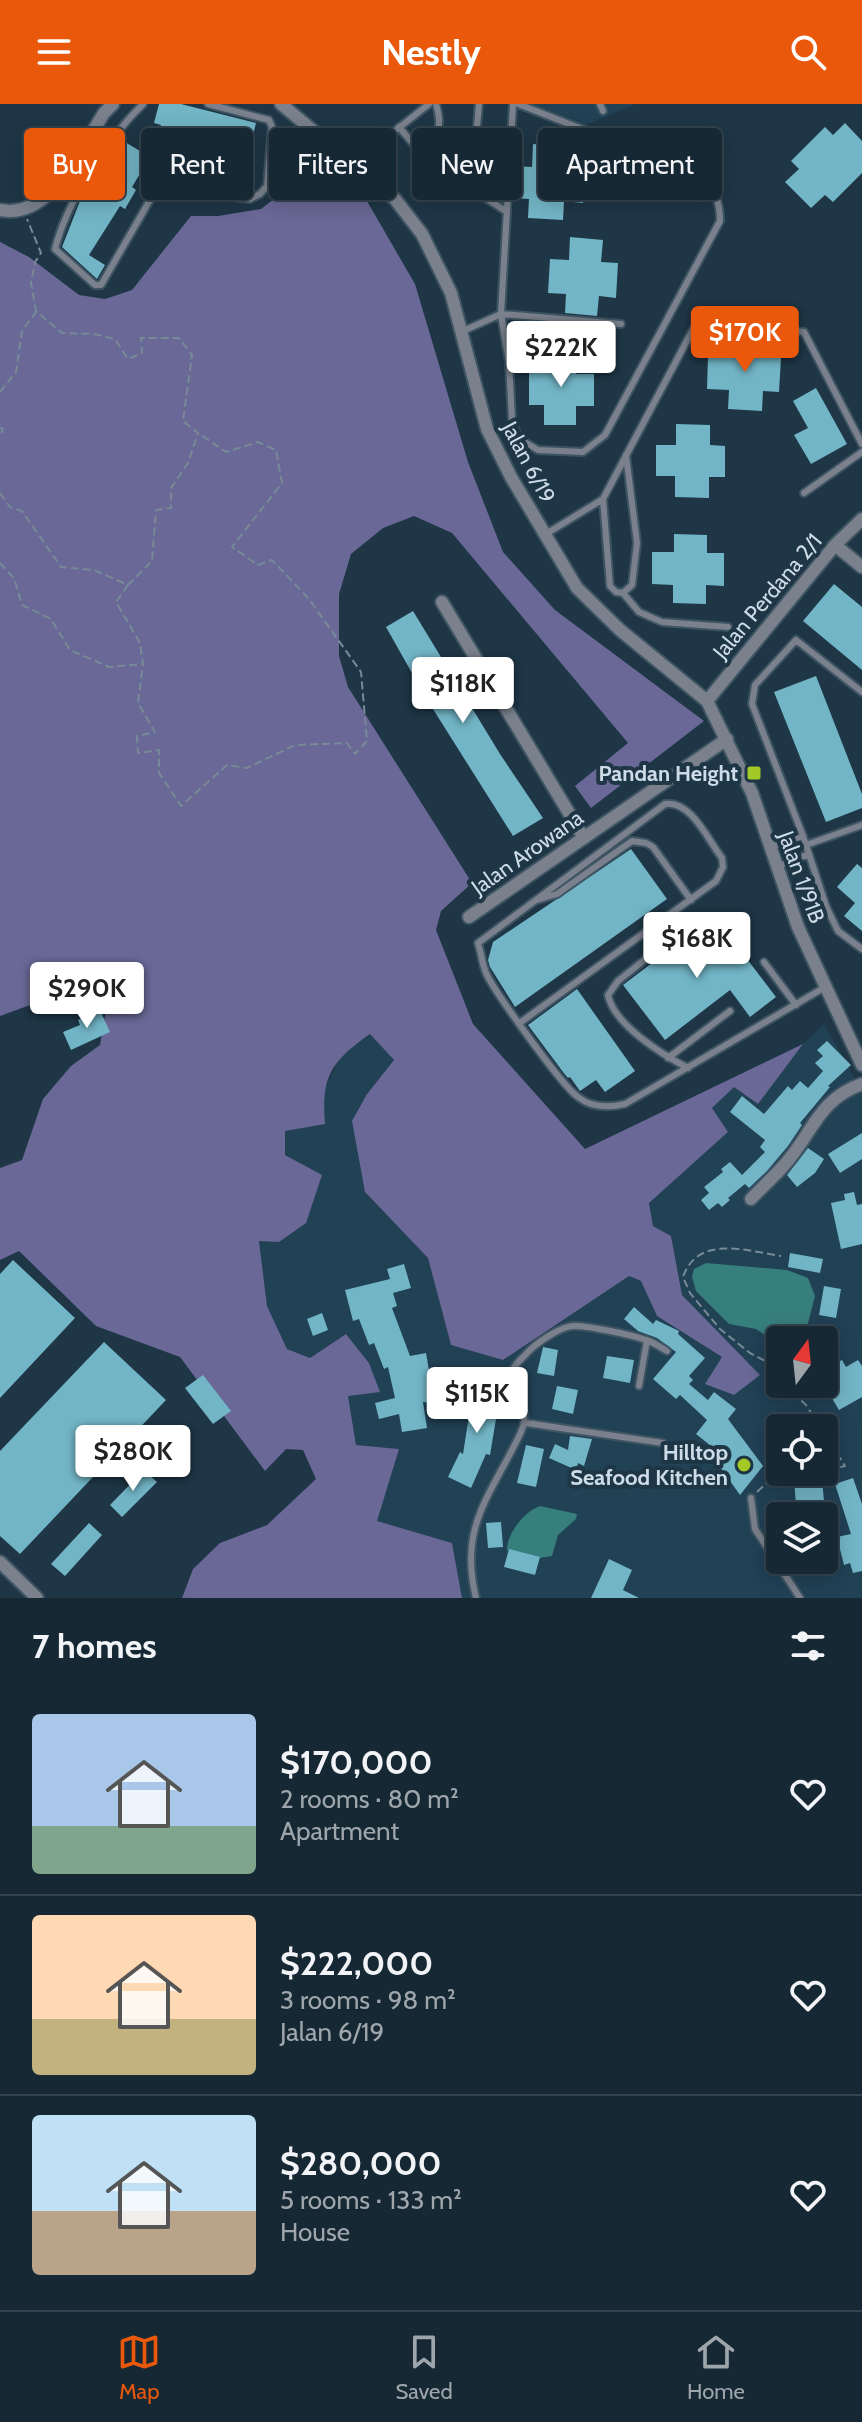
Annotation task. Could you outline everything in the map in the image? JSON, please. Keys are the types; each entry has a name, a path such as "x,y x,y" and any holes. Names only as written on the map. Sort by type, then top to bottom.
{"street":[{"path":"0,210 23,210 53,191 113,104"},
{"name":"Jalan 6/19","path":"281,104 312,128"},
{"name":"Jalan 6/19","path":"396,200 422,234 451,293 487,429 511,477 577,588 620,630 707,701"},
{"name":"Jalan Perdana 2/1","path":"707,701 835,545 862,519"},
{"path":"835,545 862,567"},
{"path":"442,602 584,838"},
{"name":"Jalan 1/91B","path":"707,701 752,793 798,927 861,1060"},
{"name":"Jalan Arowana","path":"469,917 727,739"},
{"path":"751,1199 787,1162 826,1104 848,1089 862,1084"},
{"path":"0,1562 37,1598"}],"lane":[{"path":"143,104 107,148 78,196 55,249 95,285 101,285 154,193 165,189 250,199 267,186 272,127 269,120 208,104"},
{"path":"396,129 429,104"},
{"path":"436,104 440,128"},
{"path":"477,128 479,104"},
{"path":"516,104 703,176 714,190 720,207 720,221 605,435 583,452 538,450 518,438 512,419 509,363 501,314 516,104"},
{"path":"399,127 412,140"},
{"path":"489,200 507,212"},
{"path":"462,331 501,314 621,324"},
{"path":"546,534 603,499 698,320 804,332 862,444"},
{"path":"804,493 862,452"},
{"path":"623,593 632,585 637,543 626,455"},
{"path":"603,499 610,586 616,592 623,593 639,612 662,622 728,627"},
{"path":"862,692 796,640 755,685 752,704 803,836 826,906 838,931 862,949"},
{"path":"521,1022 716,881 723,867 722,858 685,807 672,802 665,804 478,943 486,973 521,1022 570,1090 588,1103 599,1106 625,1104 827,986"},
{"path":"806,845 862,825"},
{"path":"770,847 803,836"},
{"path":"534,901 557,894 632,841 653,847 691,900"},
{"path":"777,867 809,854"},
{"path":"683,929 618,981 608,995 616,1011 634,1032 668,1058 688,1068"},
{"path":"764,962 796,1005"},
{"path":"668,1058 730,1011"},
{"path":"476,1598 471,1576 471,1539 477,1515 526,1423 523,1404 512,1377 514,1367 536,1343 571,1326 647,1340 667,1351"},
{"path":"639,1386 647,1340"},
{"path":"526,1423 663,1443"},
{"path":"751,1498 755,1529 800,1598"}],"path":[{"path":"23,210 41,253 35,262 31,283 36,311 62,333 94,334 115,339 128,359 142,353 141,338 179,338 192,355 183,421 226,452 258,442 276,450 282,483 232,547 258,565 272,560 309,599 361,672 367,741 355,754 347,743 295,745 247,768 227,765 181,806 159,773 159,750 138,753 137,736 155,732 138,703 143,664 140,643 116,602 152,561 156,510 171,508 171,488 188,463 198,433"},
{"path":"0,392 16,372 22,331 36,311"},
{"path":"0,428 3,429 0,437"},
{"path":"0,493 10,507 22,511 61,567 94,570 128,585"},
{"path":"0,563 14,578 22,605 51,619 70,650 109,667 143,664"},
{"path":"766,1361 720,1329 690,1293 683,1277 692,1259 703,1252 734,1248 781,1256"},
{"path":"799,1398 812,1414"},
{"path":"838,1455 845,1466 838,1468"},
{"path":"751,1498 766,1484"}],"shaded area":[{"path":"513,104 636,104 582,127"},
{"path":"273,200 366,200 415,284 468,462 503,552 555,610 704,721 591,808 575,786 628,743 452,533 414,516 383,528 351,554 339,594 339,656 348,687 472,883 441,911 436,930 473,1024 585,1149 803,1044 758,1104 734,1087 712,1108 728,1132 649,1203 653,1226 671,1236 682,1295 760,1375 734,1395 705,1384 722,1357 657,1316 641,1281 629,1276 503,1360 451,1345 428,1258 365,1192 352,1121 367,1094 394,1060 370,1034 338,1061 327,1081 325,1124 285,1131 285,1155 322,1175 306,1223 279,1242 259,1241 267,1306 287,1349 310,1358 346,1334 369,1363 380,1392 348,1396 356,1445 399,1449 377,1521 452,1543 462,1598 182,1598 193,1569 220,1543 267,1525 316,1479 303,1450 286,1449 265,1471 180,1357 96,1326 19,1251 0,1260 0,1168 22,1160 43,1099 71,1066 100,1045 111,981 77,988 0,1016 0,242 29,257 79,295 105,299 132,290 191,216 218,216 261,209"},
{"path":"824,1024 862,1091 862,1598 462,1598 452,1543 376,1521 399,1449 356,1445 348,1395 379,1391 369,1363 346,1334 310,1358 287,1349 267,1306 259,1240 279,1242 285,1131 323,1093 341,1055 371,1034 394,1060 367,1094 365,1192 428,1258 451,1345 504,1360 628,1276 641,1280 657,1316 722,1357 760,1375 682,1295 671,1236 653,1226 649,1202 728,1132 712,1108 734,1086 758,1103 803,1044"},
{"path":"706,1263 787,1270 808,1278 815,1296 807,1326 766,1326 766,1336 756,1329 729,1324 696,1291 692,1277 694,1269"},
{"path":"540,1506 577,1514 576,1519 558,1535 552,1556 539,1558 507,1550 518,1524"}],"building":[{"path":"159,104 181,104 256,123 253,135 253,128 160,128 161,125 154,123"},
{"path":"845,123 862,141 862,173 833,202 825,195 811,208 785,182 799,169 791,161 825,127 833,135"},
{"path":"125,142 141,152 141,172 132,187 136,190 125,209 120,206 89,255 105,265 97,279 62,247 80,201 125,200"},
{"path":"533,144 538,144 538,200 583,200 583,203 564,201 563,220 528,218 529,199 522,199 522,166 532,167"},
{"path":"570,237 603,240 601,262 618,263 616,298 599,296 597,316 565,313 566,294 548,293 550,259 569,260"},
{"path":"730,338 764,339 764,358 781,358 779,392 763,391 762,411 728,409 729,390 707,389 708,356 730,357"},
{"path":"544,353 576,353 576,374 594,374 594,406 576,406 576,425 544,425 544,405 529,405 529,373 544,373"},
{"path":"816,388 847,444 811,464 794,435 808,428 793,401"},
{"path":"676,424 710,425 710,445 725,446 725,477 709,477 709,498 675,497 675,476 656,476 656,445 676,445"},
{"path":"674,534 707,535 707,553 724,553 724,586 706,585 706,604 673,603 673,585 652,584 652,552 674,552"},
{"path":"834,584 862,607 862,670 803,621"},
{"path":"413,611 543,818 513,836 426,698 386,627"},
{"path":"816,676 862,794 862,808 826,822 774,692"},
{"path":"631,849 667,899 515,1007 490,967 488,960 493,942"},
{"path":"857,864 862,868 862,931 844,916 855,903 837,887"},
{"path":"714,916 776,997 750,1017 730,990 665,1040 623,985"},
{"path":"577,989 635,1071 605,1092 596,1080 580,1091 528,1025"},
{"path":"100,1010 110,1032 71,1050 63,1032 80,1025 78,1020"},
{"path":"827,1041 851,1065 828,1086 800,1123 802,1125 788,1146 767,1171 749,1188 745,1184 722,1207 718,1203 709,1210 701,1200 709,1193 704,1187 723,1172 721,1169 730,1162 742,1175 765,1152 760,1147 765,1140 730,1112 742,1096 764,1114 788,1086 792,1090 800,1081 808,1088 823,1071 815,1063 823,1056 817,1050"},
{"path":"862,1133 862,1159 840,1173 828,1154"},
{"path":"808,1148 824,1159 815,1173 797,1187 787,1175"},
{"path":"854,1192 857,1205 862,1204 862,1244 841,1249 831,1203 845,1200 844,1194"},
{"path":"790,1253 823,1259 820,1273 788,1267"},
{"path":"13,1260 75,1318 0,1398 0,1274"},
{"path":"404,1264 411,1288 393,1293 397,1306 392,1308 410,1356 426,1353 431,1382 452,1384 450,1405 423,1402 427,1428 402,1432 399,1414 379,1419 375,1403 395,1398 388,1367 384,1369 374,1343 369,1345 359,1319 353,1321 345,1290 390,1279 387,1269"},
{"path":"824,1286 841,1289 836,1318 819,1315"},
{"path":"634,1307 653,1324 656,1320 679,1331 678,1334 705,1358 689,1376 693,1380 689,1384 708,1400 714,1392 736,1409 728,1419 763,1466 740,1495 708,1450 711,1446 696,1434 707,1420 680,1395 676,1399 653,1379 676,1352 657,1338 638,1331 624,1319"},
{"path":"322,1313 328,1330 313,1336 307,1319"},
{"path":"104,1342 166,1400 20,1554 0,1536 0,1451"},
{"path":"543,1347 558,1350 554,1376 537,1373"},
{"path":"607,1356 634,1360 630,1383 603,1378"},
{"path":"842,1360 846,1367 858,1360 862,1366 862,1397 839,1410 832,1398 838,1398 838,1362"},
{"path":"203,1375 231,1411 213,1424 185,1388"},
{"path":"474,1384 501,1389 490,1455 486,1454 471,1488 448,1477 460,1452 463,1454"},
{"path":"557,1386 578,1390 573,1414 552,1409"},
{"path":"570,1436 592,1439 584,1466 578,1463 576,1470 549,1458 555,1444 568,1450"},
{"path":"526,1445 544,1449 536,1487 517,1483"},
{"path":"144,1470 157,1482 122,1517 110,1505"},
{"path":"853,1478 862,1504 862,1571 853,1573 850,1563 844,1565 838,1541 838,1537 851,1534 836,1486"},
{"path":"794,1486 823,1486 824,1502 796,1502"},
{"path":"501,1522 503,1547 488,1548 486,1523"},
{"path":"89,1523 102,1535 65,1576 51,1564"},
{"path":"509,1549 540,1557 535,1575 504,1567"},
{"path":"609,1559 632,1570 623,1590 639,1598 591,1598"}],"place":[{"name":"Pandan Height","path":"754,773"},
{"name":"Hilltop Seafood Kitchen","path":"744,1465"}]}
